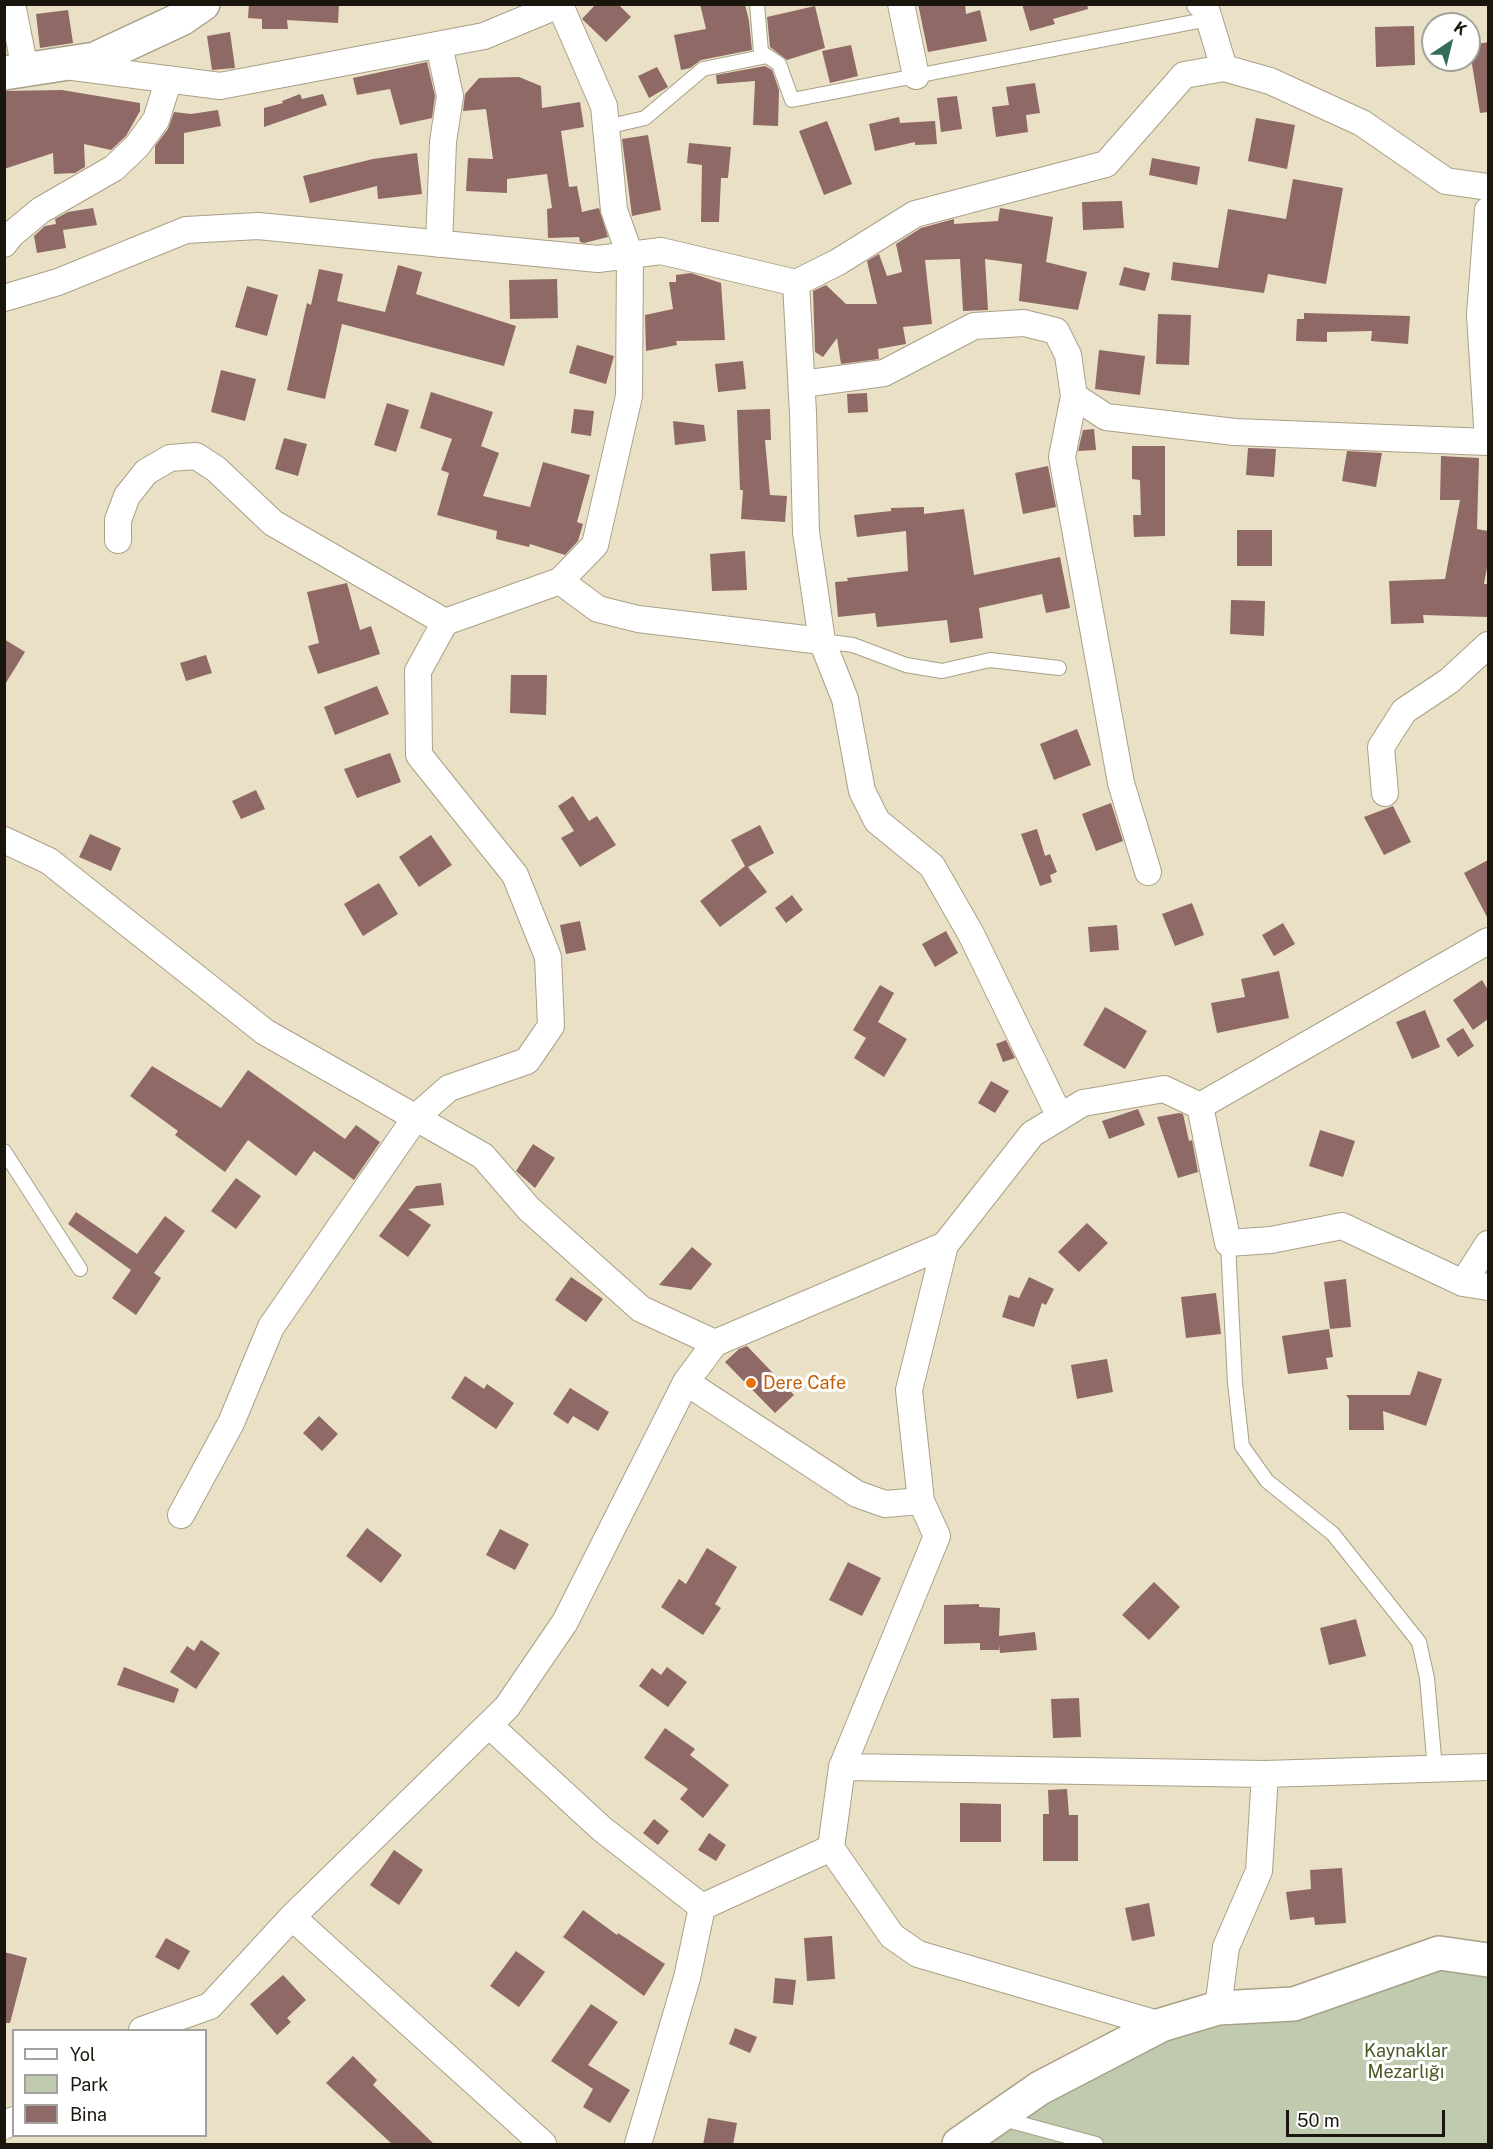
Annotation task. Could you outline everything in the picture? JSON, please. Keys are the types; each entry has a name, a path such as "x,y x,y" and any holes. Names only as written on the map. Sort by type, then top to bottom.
{"street":[{"path":"12,4 28,69"},
{"path":"28,69 95,59 181,19 203,4"},
{"path":"901,4 916,76"},
{"path":"28,69 169,79 220,86 484,36 561,5 604,106 614,210 630,255 628,396 596,545 560,581 445,622 418,671 420,756 515,875 548,957 551,1026 527,1061 449,1088 416,1117 271,1327 231,1423 181,1515"},
{"path":"1210,9 1224,68"},
{"path":"439,45 450,96 443,142 439,244"},
{"path":"4,298 58,282 186,230 258,226 598,260 661,251 795,283 838,262 915,214 1106,164 1185,75 1224,68 1270,81 1362,123 1446,181 1488,187"},
{"path":"4,244 12,234 41,210 114,168 137,146 156,120 169,79"},
{"path":"1074,396 1106,417 1235,432 1488,441 1480,315 1488,210"},
{"path":"795,283 802,384 806,532 822,641 845,699 862,790 877,821 932,866 971,934 1060,1117"},
{"path":"802,384 884,373 974,326 1024,322 1056,331 1068,356 1074,396 1062,457 1121,783 1148,872"},
{"path":"118,540 118,520 127,496 146,472 170,458 195,456 216,469 273,523 445,622"},
{"path":"560,581 598,609 638,619 822,641"},
{"path":"1385,793 1382,747 1404,711 1449,681 1488,645"},
{"path":"4,840 49,861 265,1032 483,1156 529,1209 641,1309 715,1343"},
{"path":"1200,1106 1488,941"},
{"path":"1161,2025 918,1954 892,1936 831,1848 843,1767 937,1536 921,1501 909,1390 945,1245 1032,1134 1083,1103 1164,1089 1200,1106"},
{"path":"1200,1106 1228,1243 1271,1240 1342,1226 1462,1283 1488,1287"},
{"path":"1462,1283 1488,1244"},
{"path":"147,2029 210,2006 292,1917 507,1707 565,1622 686,1382 715,1343 945,1245"},
{"path":"686,1382 857,1494 885,1504 921,1501"},
{"path":"489,1725 602,1829 702,1907"},
{"path":"843,1767 1265,1774 1488,1767"},
{"path":"1218,2008 1226,1947 1259,1871 1265,1774"},
{"path":"702,1907 831,1848"},
{"path":"638,2145 687,1978 702,1907"},
{"path":"292,1917 543,2145"},
{"path":"959,2145 1040,2088 1161,2025 1218,2008 1293,2004 1439,1953 1488,1960"}],"lane":[{"path":"757,4 761,51 779,64 792,100 916,76 1210,9"},
{"path":"606,127 645,118 703,69 766,56"},
{"path":"822,641 853,645 906,665 942,671 990,660 1059,668"},
{"path":"4,1151 80,1269"},
{"path":"1228,1243 1235,1383 1242,1446 1267,1481 1333,1534 1419,1642 1427,1678 1435,1769"},
{"path":"998,2118 1096,2145"}],"green space":[{"name":"Kaynaklar Mezarlığı","path":"1435,1965 1488,1976 1488,2144 980,2144 1160,2033"}],"building":[{"path":"249,4 339,4 338,23 287,20 288,29 262,29 262,19 248,18"},
{"path":"596,4 618,4 631,17 606,42 582,19"},
{"path":"700,4 745,4 752,50 701,60 690,68 681,70 674,35 706,29"},
{"path":"918,4 965,4 966,14 980,10 987,41 928,52"},
{"path":"1022,4 1087,4 1088,9 1053,19 1055,24 1030,31"},
{"path":"815,6 825,48 787,60 770,47 767,17"},
{"path":"68,10 73,43 40,48 36,14"},
{"path":"1414,26 1415,65 1376,67 1375,27"},
{"path":"230,32 235,68 212,70 207,36"},
{"path":"1488,42 1488,112 1480,113 1473,72 1481,72 1481,43"},
{"path":"851,45 858,76 830,83 822,51"},
{"path":"427,62 435,96 432,118 400,125 390,89 357,95 353,78"},
{"path":"765,66 772,70 779,90 778,126 753,125 755,81 717,84 716,75"},
{"path":"657,67 668,87 649,98 638,76"},
{"path":"519,77 541,86 542,108 580,102 584,127 561,131 569,187 577,186 582,212 599,208 608,237 584,243 580,242 579,237 548,238 547,209 552,208 547,174 507,179 507,193 466,191 468,158 493,159 486,109 463,111 465,94 479,78"},
{"path":"1035,83 1040,113 1026,115 1028,132 996,137 992,107 1009,105 1006,87"},
{"path":"62,90 140,103 140,111 126,136 111,150 84,144 85,167 75,173 54,174 53,153 4,169 4,91"},
{"path":"300,94 302,99 323,94 327,105 264,127 264,108 283,103 282,101"},
{"path":"957,96 962,129 941,132 937,98"},
{"path":"218,110 221,126 184,133 184,164 155,164 155,146 168,129 174,112 191,114"},
{"path":"899,117 900,123 935,121 937,144 915,145 915,142 875,151 869,124"},
{"path":"1256,118 1295,125 1287,169 1248,161"},
{"path":"827,121 852,184 824,195 799,131"},
{"path":"648,135 661,210 632,216 622,139"},
{"path":"689,143 731,147 728,178 721,178 719,222 701,222 702,165 687,163"},
{"path":"417,153 422,194 378,199 377,186 310,203 303,176 373,159"},
{"path":"1152,158 1200,167 1197,185 1149,175"},
{"path":"1293,179 1343,188 1326,284 1268,274 1264,293 1171,280 1173,262 1218,268 1228,209 1286,219"},
{"path":"1122,201 1124,228 1083,230 1082,202"},
{"path":"93,208 97,225 63,230 66,248 37,253 34,236 45,226 56,224 55,219 68,212"},
{"path":"1000,208 1053,217 1046,262 1087,272 1078,310 1019,301 1022,264 985,259 988,310 963,311 960,259 925,260 932,324 903,327 906,344 878,349 879,359 841,364 837,338 823,357 815,352 813,291 826,285 846,304 877,304 867,261 879,254 887,276 902,272 896,244 921,228 954,219 954,224 998,221"},
{"path":"398,265 422,272 416,294 516,326 504,366 342,324 325,399 287,390 307,303 311,305 319,269 343,274 337,301 385,312"},
{"path":"1124,267 1150,273 1145,291 1119,285"},
{"path":"691,273 721,283 725,340 676,341 677,345 646,351 645,315 673,309 669,282 676,282 676,275"},
{"path":"557,279 558,318 510,319 509,280"},
{"path":"247,286 278,295 267,336 235,327"},
{"path":"1304,313 1410,316 1408,344 1371,341 1372,331 1327,332 1327,342 1296,341 1297,319 1304,319"},
{"path":"1158,314 1191,315 1189,365 1156,364"},
{"path":"577,345 614,356 606,384 569,373"},
{"path":"1099,350 1145,356 1140,395 1095,389"},
{"path":"743,361 746,389 718,392 715,364"},
{"path":"221,370 256,379 245,421 211,412"},
{"path":"431,392 493,412 481,446 499,453 483,496 530,507 543,462 590,475 577,522 583,524 578,541 565,555 530,544 529,547 496,539 497,531 437,515 449,473 441,470 452,439 420,428"},
{"path":"867,393 868,412 848,413 847,394"},
{"path":"387,403 409,410 396,452 374,445"},
{"path":"574,409 594,411 591,436 571,433"},
{"path":"770,409 771,440 765,440 770,495 787,496 785,522 741,519 743,490 740,490 737,410"},
{"path":"673,421 704,425 706,441 675,445"},
{"path":"1094,429 1096,450 1078,451 1083,430"},
{"path":"284,438 307,444 298,476 275,469"},
{"path":"1132,446 1165,446 1165,536 1134,537 1133,515 1141,515 1140,480 1132,479"},
{"path":"1248,448 1276,449 1274,477 1246,475"},
{"path":"1347,451 1382,453 1376,487 1342,481"},
{"path":"1441,456 1479,458 1477,529 1488,531 1488,562 1484,584 1488,584 1487,617 1423,615 1424,623 1391,624 1389,581 1445,579 1460,500 1440,500"},
{"path":"1048,466 1056,507 1023,514 1015,473"},
{"path":"924,507 924,514 964,509 974,575 1060,557 1070,608 1046,613 1042,594 979,608 983,638 950,643 947,620 877,627 875,613 838,617 835,582 848,581 847,578 908,571 906,531 857,537 854,515 891,511 891,508"},
{"path":"1237,530 1272,530 1272,566 1237,566"},
{"path":"745,551 747,590 712,591 710,554"},
{"path":"347,583 360,630 371,626 380,654 318,674 308,646 319,643 307,592"},
{"path":"1231,600 1265,601 1264,636 1230,634"},
{"path":"4,639 25,652 4,686"},
{"path":"206,655 212,673 186,681 180,663"},
{"path":"511,675 547,675 546,715 510,713"},
{"path":"377,686 389,714 335,735 324,707"},
{"path":"1077,729 1091,765 1054,780 1040,744"},
{"path":"390,753 401,782 357,798 344,769"},
{"path":"256,790 265,809 241,819 232,801"},
{"path":"573,796 589,821 597,816 616,845 580,867 561,838 574,831 558,806"},
{"path":"1111,803 1123,841 1096,851 1082,814"},
{"path":"1393,806 1411,842 1384,855 1364,817"},
{"path":"760,825 774,853 748,867 767,892 720,927 700,901 745,866 731,840"},
{"path":"1037,829 1045,856 1050,854 1057,872 1050,875 1052,882 1040,886 1021,834"},
{"path":"90,834 121,848 111,871 79,857"},
{"path":"431,835 452,865 419,887 399,857"},
{"path":"1488,860 1488,919 1464,873"},
{"path":"379,883 398,914 363,936 344,904"},
{"path":"792,895 803,910 786,923 775,908"},
{"path":"1192,903 1204,935 1175,946 1162,914"},
{"path":"580,921 586,950 566,954 560,925"},
{"path":"1283,923 1295,944 1274,956 1262,935"},
{"path":"1117,925 1119,950 1090,952 1088,927"},
{"path":"946,931 958,953 935,967 922,944"},
{"path":"1279,971 1289,1018 1217,1033 1211,1003 1245,997 1241,979"},
{"path":"1482,980 1488,990 1488,1019 1473,1030 1453,1000"},
{"path":"880,985 894,993 878,1022 907,1039 884,1077 854,1058 866,1038 853,1030"},
{"path":"1105,1007 1147,1031 1125,1069 1083,1045"},
{"path":"1425,1010 1440,1047 1412,1059 1396,1022"},
{"path":"1463,1028 1474,1046 1458,1057 1446,1039"},
{"path":"1006,1040 1015,1058 1003,1062 996,1044"},
{"path":"152,1066 221,1108 248,1070 345,1139 356,1125 380,1142 354,1180 314,1151 296,1176 248,1140 225,1172 175,1135 178,1131 130,1096"},
{"path":"991,1081 1009,1091 995,1113 978,1103"},
{"path":"1138,1109 1145,1125 1109,1139 1102,1121"},
{"path":"1183,1114 1189,1141 1192,1140 1198,1172 1178,1178 1157,1117"},
{"path":"1320,1130 1355,1141 1343,1177 1309,1166"},
{"path":"533,1144 555,1158 535,1188 516,1171"},
{"path":"236,1178 261,1196 236,1229 211,1211"},
{"path":"441,1183 444,1205 408,1209 431,1225 408,1257 379,1236 416,1186"},
{"path":"76,1212 137,1254 165,1216 185,1231 154,1273 161,1278 136,1315 112,1298 131,1270 68,1224"},
{"path":"1087,1223 1108,1243 1079,1272 1058,1252"},
{"path":"692,1247 712,1264 691,1290 659,1285"},
{"path":"571,1277 603,1299 586,1322 555,1300"},
{"path":"1029,1277 1054,1289 1046,1305 1042,1303 1034,1327 1002,1317 1009,1295 1019,1298"},
{"path":"1346,1279 1351,1327 1330,1329 1324,1282"},
{"path":"1216,1293 1221,1334 1186,1338 1181,1297"},
{"path":"1329,1329 1333,1357 1326,1358 1328,1369 1288,1374 1282,1336"},
{"path":"747,1346 794,1395 775,1413 725,1362 739,1349"},
{"path":"1107,1359 1113,1392 1077,1399 1071,1365"},
{"path":"1418,1371 1442,1379 1426,1426 1383,1411 1384,1430 1349,1430 1349,1399 1346,1395 1410,1395"},
{"path":"465,1376 484,1389 487,1384 514,1403 496,1429 451,1398"},
{"path":"570,1388 609,1412 598,1431 573,1416 568,1424 553,1414"},
{"path":"319,1416 338,1434 322,1451 303,1433"},
{"path":"367,1528 402,1555 381,1583 346,1556"},
{"path":"500,1529 529,1544 515,1570 486,1555"},
{"path":"707,1548 737,1567 715,1604 721,1608 703,1635 661,1607 679,1579 686,1584"},
{"path":"848,1562 881,1578 862,1616 829,1600"},
{"path":"1154,1582 1180,1607 1149,1640 1122,1615"},
{"path":"979,1604 979,1607 1000,1608 999,1636 1035,1632 1037,1650 1000,1653 999,1645 999,1650 980,1650 980,1643 944,1644 944,1605"},
{"path":"1356,1619 1366,1656 1329,1665 1320,1628"},
{"path":"201,1640 220,1653 196,1689 170,1672 187,1646 194,1651"},
{"path":"124,1667 179,1689 174,1703 117,1685"},
{"path":"667,1667 687,1682 668,1707 639,1686 652,1668 661,1675"},
{"path":"1079,1698 1081,1737 1053,1738 1051,1699"},
{"path":"665,1728 695,1749 690,1755 729,1785 703,1818 680,1799 688,1789 644,1758"},
{"path":"1067,1789 1069,1815 1078,1815 1078,1861 1043,1861 1043,1814 1049,1814 1048,1790"},
{"path":"960,1803 1001,1804 1001,1842 960,1842"},
{"path":"654,1819 669,1831 658,1845 643,1833"},
{"path":"709,1833 726,1845 716,1861 698,1850"},
{"path":"394,1850 423,1870 399,1905 370,1885"},
{"path":"1342,1868 1346,1923 1315,1925 1314,1917 1290,1920 1286,1892 1311,1889 1310,1870"},
{"path":"1149,1903 1155,1936 1132,1941 1125,1908"},
{"path":"583,1910 617,1935 618,1933 665,1964 644,1996 563,1937"},
{"path":"832,1936 835,1979 807,1981 804,1938"},
{"path":"166,1938 190,1951 179,1970 155,1957"},
{"path":"516,1951 545,1972 519,2007 490,1986"},
{"path":"4,1952 27,1958 10,2023 4,2023"},
{"path":"283,1975 306,2000 287,2018 291,2022 277,2035 250,2004"},
{"path":"775,1978 796,1980 793,2005 773,2003"},
{"path":"591,2004 618,2022 588,2065 630,2090 610,2123 583,2107 593,2089 551,2061"},
{"path":"735,2028 757,2037 750,2053 729,2044"},
{"path":"353,2056 377,2080 373,2085 435,2145 393,2145 326,2083"},
{"path":"708,2118 737,2123 733,2145 703,2145"}],"place":[{"name":"Dere Cafe","path":"751,1383"}]}
